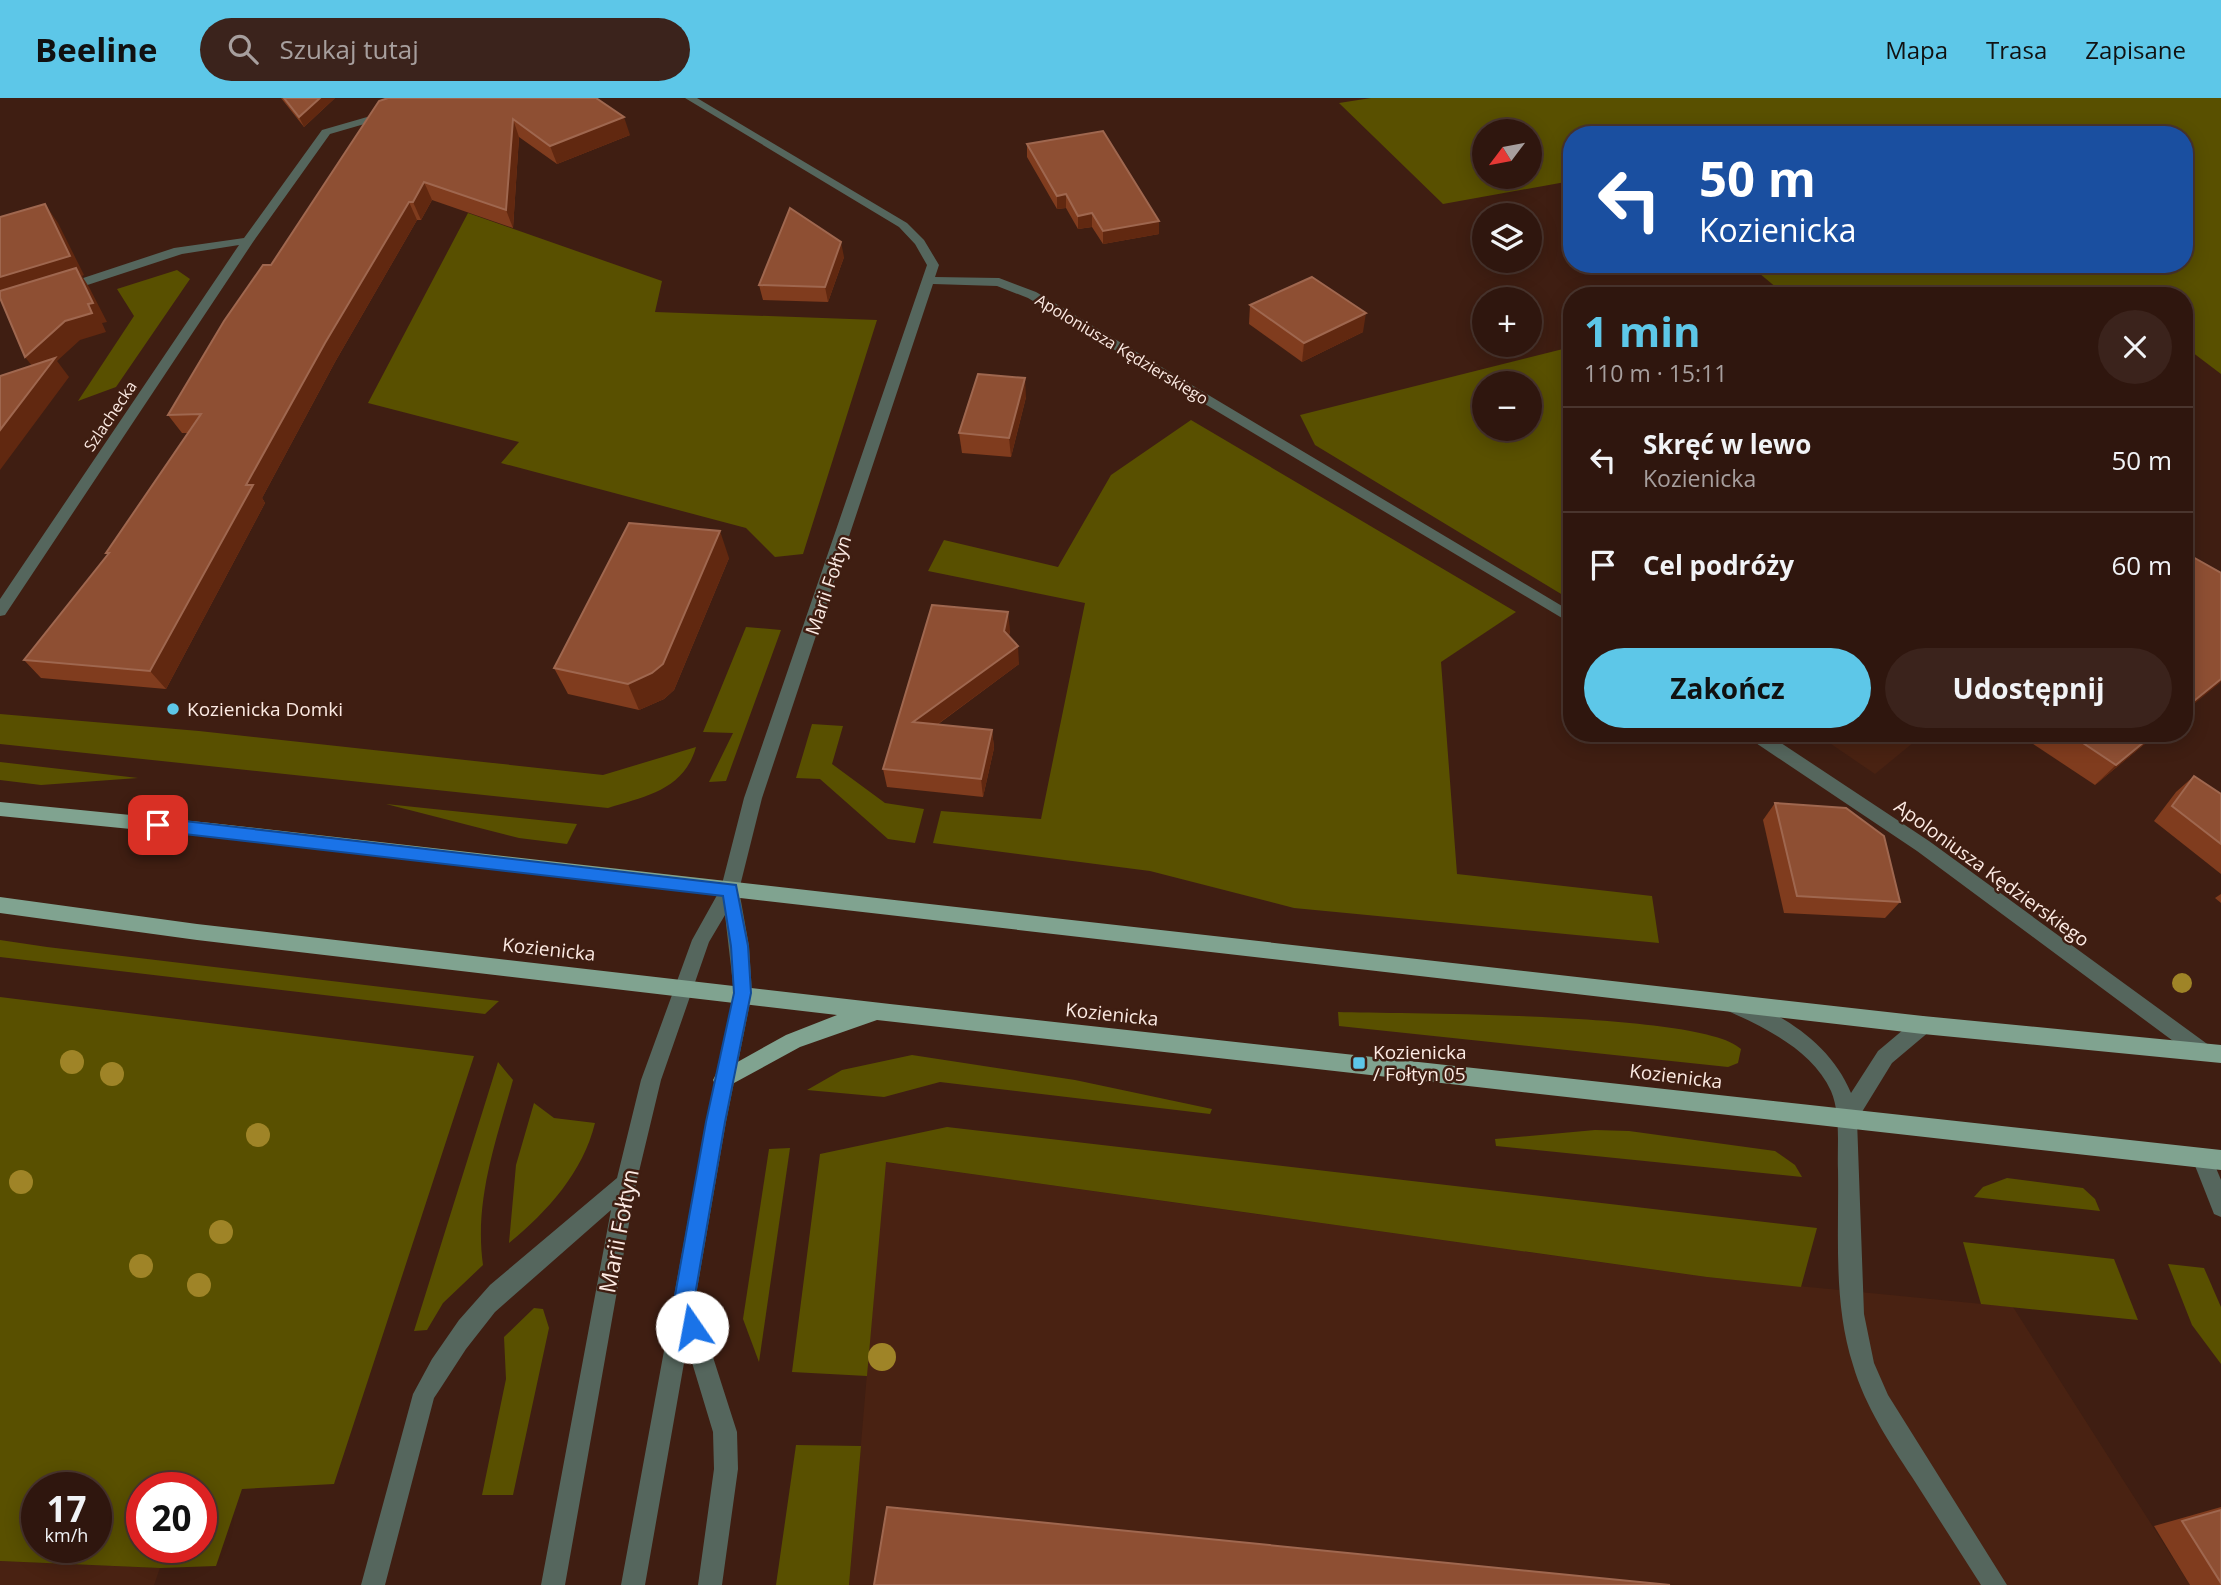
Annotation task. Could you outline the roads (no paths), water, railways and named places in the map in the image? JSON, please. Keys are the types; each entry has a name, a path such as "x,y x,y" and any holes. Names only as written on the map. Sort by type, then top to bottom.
{"main road":[{"path":"0,809 211,830 1923,1025 2212,1053"},
{"name":"Kozienicka","path":"0,905 197,932 743,993 890,1013 2212,1159"},
{"path":"723,1080 766,1054 844,1020 890,1013"}],"street":[{"path":"690,98 903,225 920,242 933,265 930,280"},
{"name":"Szlachecka","path":"0,611 248,241 326,132 401,109"},
{"path":"53,292 197,247 230,240 248,241"},
{"name":"Apoloniusza Kędzierskiego","path":"930,280 999,282 1032,295 1563,614"},
{"name":"Marii Fołtyn","path":"553,1585 626,1184 651,1080 701,940 730,890 754,798 930,280"},
{"name":"Apoloniusza Kędzierskiego","path":"1767,742 1923,846 2212,1053"},
{"name":"Marii Fołtyn","path":"633,1585 723,1080 743,993 740,946 730,890"},
{"path":"1730,1002 1766,1019 1820,1060 1839,1086 1846,1119 1851,1292 1855,1330 1863,1364 1880,1405 1995,1585"},
{"path":"1846,1119 1885,1057 1923,1025"},
{"path":"2212,1159 2221,1207"},
{"path":"373,1585 424,1394 440,1367 463,1333 497,1294 626,1184"},
{"path":"684,1301 725,1432 726,1469 710,1585"}],"place":[{"name":"Kozienicka Domki","path":"173,709"},
{"name":"Kozienicka / Fołtyn 05","path":"1359,1063"}]}
